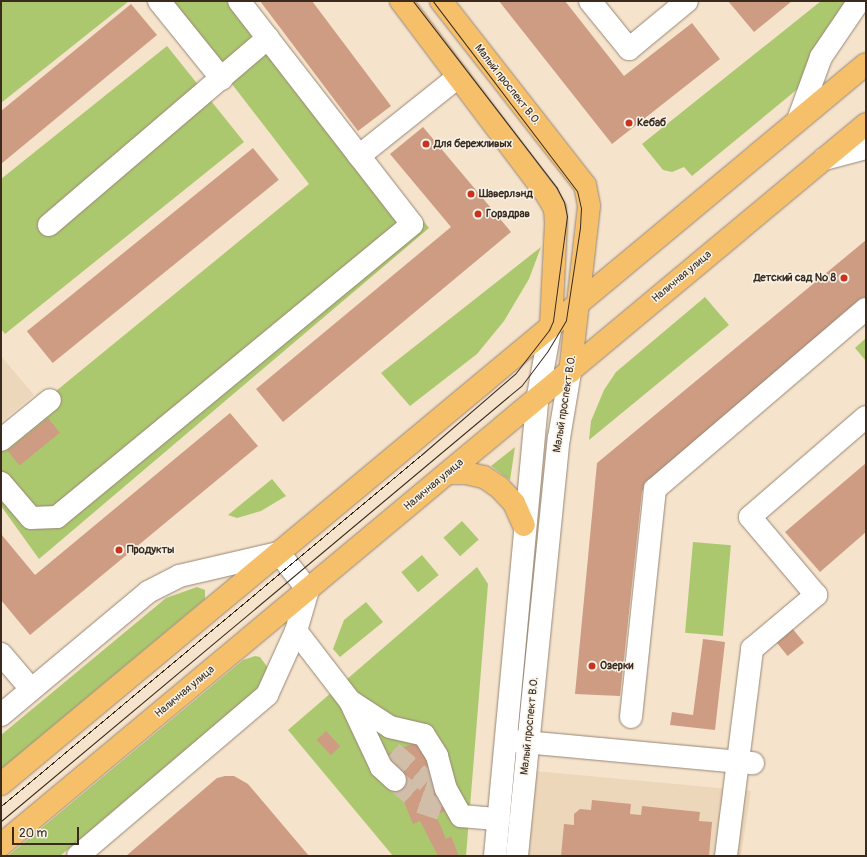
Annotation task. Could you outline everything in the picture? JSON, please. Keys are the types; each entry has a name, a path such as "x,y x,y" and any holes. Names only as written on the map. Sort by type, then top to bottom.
{"main road":[{"name":"Малый проспект В.О.","path":"401,1 547,195 555,209 556,223 551,325"},
{"name":"Малый проспект В.О.","path":"442,1 585,185 589,206 580,302 570,372"},
{"path":"1,784 866,64"},
{"name":"Наличная улица","path":"1,845 448,473 537,401 866,124"},
{"path":"448,473 466,473 484,477 499,488 514,503 524,525"}],"street":[{"path":"159,1 222,79"},
{"path":"1,483 31,518 57,517 412,224 239,1"},
{"path":"590,1 629,49 687,1"},
{"path":"798,120 821,57 859,1"},
{"path":"49,225 222,79 268,38"},
{"path":"359,156 458,77"},
{"path":"824,159 866,148"},
{"path":"631,717 655,489 866,309"},
{"name":"Малый проспект В.О.","path":"495,856 507,741 524,525 537,401 551,325"},
{"name":"Малый проспект В.О.","path":"517,856 559,438 570,372"},
{"path":"1,440 50,400"},
{"path":"726,856 746,762 752,649 816,595 750,517 866,417"},
{"path":"1,715 148,592 163,582 179,576 279,553 308,590 296,632 276,679 267,695 255,709 78,856"},
{"path":"296,632 350,701 381,767 395,780"},
{"path":"1,654 31,690"},
{"path":"350,701 390,726 424,734 437,756 442,787 454,813 499,819"},
{"path":"362,725 392,752"},
{"path":"507,741 746,762"}],"shaded area":[{"path":"1,356 34,395 1,422"},
{"path":"535,771 751,791 741,856 527,856"}],"green space":[{"path":"1,1 129,1 1,103"},
{"path":"168,1 250,1 429,228 39,559 1,506 1,436 309,184"},
{"path":"821,1 845,1 812,53 800,87 692,176 684,167 672,172 663,170 642,144"},
{"path":"167,46 244,142 5,334 1,329 1,179"},
{"path":"541,247 529,279 504,321 477,354 410,406 381,373"},
{"path":"705,297 729,325 589,440 591,421 604,390 616,372"},
{"path":"866,338 866,361 855,348"},
{"path":"515,447 510,480 491,466"},
{"path":"272,479 286,496 261,511 237,518 228,515"},
{"path":"462,521 479,540 460,556 443,538"},
{"path":"693,542 731,545 723,636 685,633"},
{"path":"422,555 439,575 418,592 401,572"},
{"path":"477,567 488,584 466,856 393,856 288,730"},
{"path":"197,587 205,590 205,599 1,769 1,735 166,598"},
{"path":"366,602 383,622 340,657 333,649 344,620"},
{"path":"255,656 260,657 268,668 258,690 60,856 8,856 243,660"}],"building":[{"path":"260,1 312,1 391,106 358,131"},
{"path":"499,1 565,1 624,76 692,23 720,59 612,144"},
{"path":"728,1 792,1 754,32"},
{"path":"131,4 157,35 1,164 1,111"},
{"path":"423,127 511,232 283,422 256,389 451,227 390,154"},
{"path":"253,148 279,180 53,363 27,331"},
{"path":"866,240 866,300 642,491 620,696 575,694 597,463"},
{"path":"230,413 258,446 30,635 1,600 1,534 35,575"},
{"path":"48,418 60,433 20,465 8,451"},
{"path":"866,463 866,532 820,572 785,532"},
{"path":"792,628 804,643 788,656 776,641"},
{"path":"703,639 725,642 715,730 670,725 672,712 693,715"},
{"path":"326,731 340,746 331,755 316,740"},
{"path":"419,741 447,810 436,815 446,839 451,836 459,856 438,856 420,821 413,824 385,755"},
{"path":"234,776 248,784 309,856 126,856 217,778"},
{"path":"592,800 631,804 630,814 641,815 642,806 700,812 699,821 712,822 709,856 561,856 564,824 574,825 574,814 580,809 591,810"}],"tunnel":[{"path":"392,752 427,782 437,785"},
{"path":"395,780 420,802 446,811"}],"tram line":[{"path":"1,806 421,455 515,374 549,330 553,321 567,216 564,202 557,188 413,1"},
{"path":"1,821 522,385 547,352 566,320 580,227 581,208 577,191 433,1"}],"place":[{"name":"Кебаб","path":"629,123"},
{"name":"Для бережливых","path":"426,144"},
{"name":"Шаверлэнд","path":"471,194"},
{"name":"Горздрав","path":"478,214"},
{"name":"Детский сад № 8","path":"844,278"},
{"name":"Продукты","path":"119,550"},
{"name":"Озерки","path":"592,666"}]}
